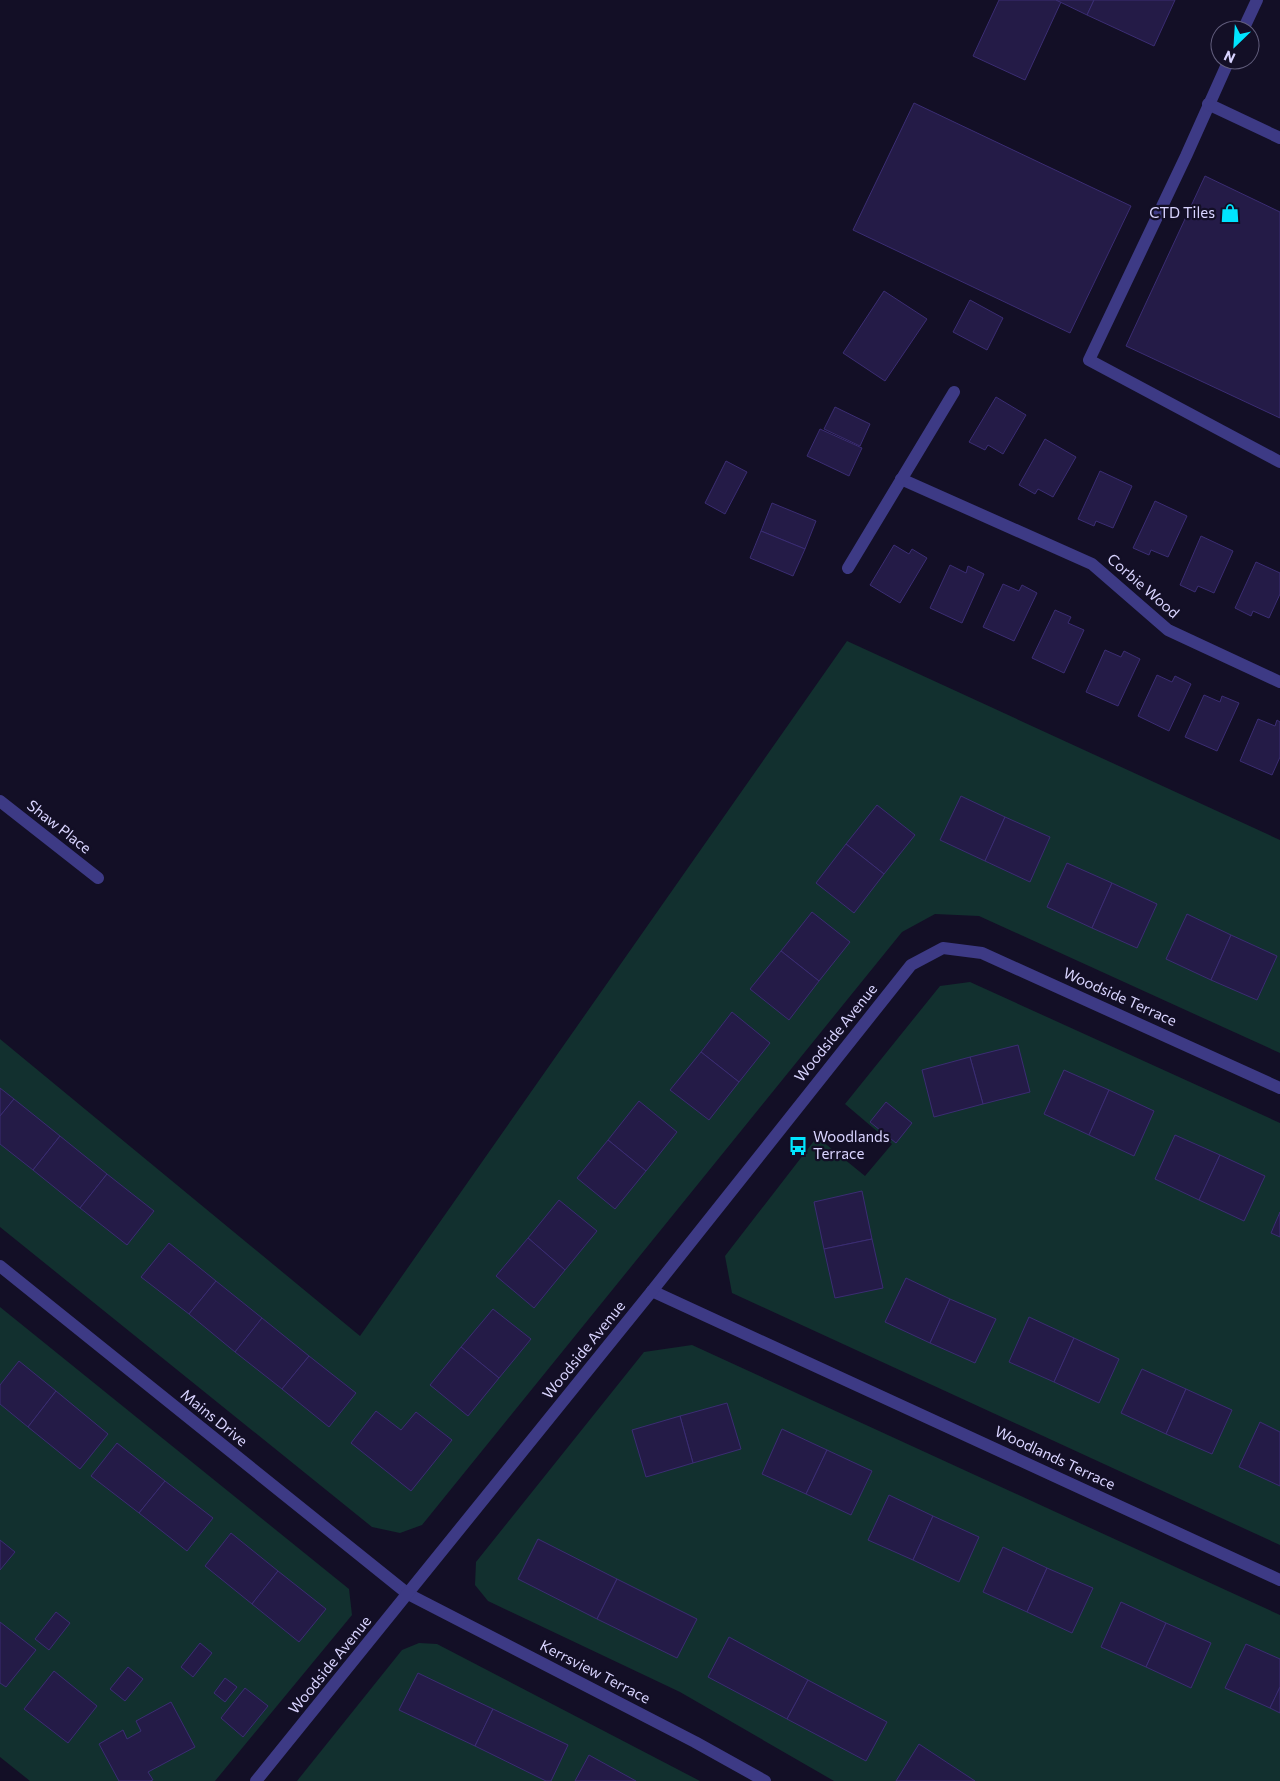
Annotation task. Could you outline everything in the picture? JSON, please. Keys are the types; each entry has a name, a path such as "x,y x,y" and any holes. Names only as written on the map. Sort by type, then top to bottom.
{"street":[{"path":"1248,20 1257,0"},
{"path":"1224,70 1186,156 1089,360 1280,462"},
{"path":"1208,104 1280,138"},
{"path":"848,568 954,392"},
{"name":"Corbie Wood","path":"901,479 1092,564 1168,630 1280,682"},
{"name":"Shaw Place","path":"0,801 98,878"},
{"name":"Woodside Terrace","path":"943,948 982,953 1280,1088"},
{"name":"Woodside Avenue","path":"256,1781 652,1291 911,965 943,948"},
{"name":"Mains Drive","path":"0,1266 408,1594"},
{"name":"Woodlands Terrace","path":"652,1291 1280,1580"},
{"name":"Kerrsview Terrace","path":"408,1594 695,1742 766,1781"}],"green space":[{"path":"847,641 1280,840 1280,1053 979,916 935,914 902,932 422,1525 400,1533 372,1527 0,1227 0,1039 360,1336"},
{"path":"970,982 1280,1123 1280,1545 732,1293 725,1256 817,1137 865,1176 892,1144 845,1104 940,986"},
{"path":"0,1307 349,1589 352,1615 215,1781 30,1781 0,1757"},
{"path":"692,1345 1280,1615 1280,1781 834,1781 680,1692 488,1601 475,1585 476,1562 644,1352"},
{"path":"419,1643 437,1644 700,1781 297,1781 402,1650"}],"building":[{"path":"999,0 1056,0 1061,2 1025,80 973,56"},
{"path":"1056,0 1094,0 1087,15"},
{"path":"1094,0 1175,0 1154,46 1087,15"},
{"path":"914,103 1131,206 1070,333 853,230"},
{"path":"1205,176 1280,212 1280,418 1126,346"},
{"path":"884,291 927,319 885,381 843,353"},
{"path":"970,300 1003,318 987,350 953,332"},
{"path":"996,397 1026,415 1003,454 988,445 985,450 969,442"},
{"path":"835,407 870,424 860,446 824,429"},
{"path":"820,429 862,448 849,476 807,456"},
{"path":"1045,439 1076,457 1053,497 1038,489 1035,494 1019,485"},
{"path":"726,461 747,472 725,514 705,503"},
{"path":"1100,471 1132,486 1113,528 1096,521 1094,526 1078,519"},
{"path":"1155,501 1187,516 1168,557 1151,550 1149,555 1133,548"},
{"path":"772,503 816,521 805,549 761,531"},
{"path":"761,531 805,549 793,576 750,558"},
{"path":"1201,536 1233,551 1214,593 1198,586 1195,592 1180,585"},
{"path":"894,545 909,554 912,549 927,558 900,603 870,585"},
{"path":"1256,562 1280,573 1280,594 1269,618 1253,611 1251,616 1235,608"},
{"path":"950,565 966,573 968,566 984,574 962,623 930,608"},
{"path":"1003,584 1019,591 1022,585 1037,593 1014,641 983,627"},
{"path":"1055,610 1071,617 1068,623 1084,630 1064,673 1032,658"},
{"path":"1105,650 1121,657 1124,651 1140,659 1118,706 1086,692"},
{"path":"1157,675 1172,682 1175,676 1191,684 1169,731 1138,716"},
{"path":"1204,695 1220,702 1222,696 1239,703 1217,751 1185,737"},
{"path":"1258,719 1275,726 1277,720 1280,722 1280,757 1272,775 1240,761"},
{"path":"961,796 1005,817 985,861 940,840"},
{"path":"877,805 915,835 884,874 846,844"},
{"path":"1005,817 1050,837 1030,882 985,861"},
{"path":"846,844 884,874 854,913 816,883"},
{"path":"1067,863 1112,883 1092,928 1047,907"},
{"path":"1112,883 1157,904 1137,948 1092,928"},
{"path":"812,912 850,942 819,981 781,951"},
{"path":"1187,914 1231,935 1211,980 1166,959"},
{"path":"1231,935 1277,956 1257,1000 1211,980"},
{"path":"781,951 819,981 789,1020 750,989"},
{"path":"732,1012 770,1043 739,1082 701,1052"},
{"path":"1018,1045 1030,1092 983,1104 970,1057"},
{"path":"701,1052 739,1082 709,1120 670,1090"},
{"path":"970,1057 983,1104 934,1117 922,1070"},
{"path":"1064,1070 1109,1090 1089,1135 1044,1114"},
{"path":"0,1088 14,1099 0,1116"},
{"path":"1109,1090 1154,1111 1134,1156 1089,1135"},
{"path":"14,1099 60,1136 33,1170 0,1144 0,1116"},
{"path":"639,1101 677,1132 646,1171 608,1140"},
{"path":"886,1102 912,1123 896,1143 870,1122"},
{"path":"1175,1135 1220,1155 1199,1200 1155,1179"},
{"path":"60,1136 107,1174 80,1208 33,1170"},
{"path":"608,1140 646,1171 615,1209 577,1178"},
{"path":"1220,1155 1265,1176 1244,1221 1199,1200"},
{"path":"107,1174 154,1211 127,1245 80,1208"},
{"path":"862,1191 872,1239 824,1249 814,1202"},
{"path":"559,1200 597,1231 565,1270 528,1238"},
{"path":"1280,1212 1280,1237 1271,1233"},
{"path":"528,1238 565,1270 534,1308 496,1276"},
{"path":"872,1239 883,1288 835,1298 824,1249"},
{"path":"169,1243 216,1281 189,1314 141,1277"},
{"path":"906,1278 950,1299 930,1343 885,1322"},
{"path":"216,1281 262,1318 235,1352 189,1314"},
{"path":"950,1299 996,1319 975,1363 930,1343"},
{"path":"493,1309 531,1339 499,1378 461,1347"},
{"path":"1029,1317 1074,1338 1054,1382 1009,1362"},
{"path":"262,1318 309,1356 282,1389 235,1352"},
{"path":"1074,1338 1119,1359 1099,1403 1054,1382"},
{"path":"461,1347 499,1378 468,1416 430,1385"},
{"path":"309,1356 356,1393 329,1427 282,1389"},
{"path":"19,1361 56,1391 28,1427 0,1404 0,1385"},
{"path":"1142,1369 1186,1389 1166,1434 1121,1413"},
{"path":"1186,1389 1232,1410 1212,1454 1166,1434"},
{"path":"56,1391 108,1434 80,1469 28,1427"},
{"path":"727,1403 741,1449 693,1463 680,1416"},
{"path":"376,1411 401,1430 416,1412 452,1440 411,1491 351,1443"},
{"path":"680,1416 693,1463 646,1477 632,1430"},
{"path":"1260,1422 1280,1432 1280,1486 1239,1467"},
{"path":"782,1429 827,1450 806,1494 762,1474"},
{"path":"117,1443 165,1481 139,1513 91,1476"},
{"path":"827,1450 872,1471 851,1515 806,1494"},
{"path":"165,1481 213,1518 187,1551 139,1513"},
{"path":"889,1495 933,1516 913,1560 868,1540"},
{"path":"933,1516 979,1537 959,1582 913,1560"},
{"path":"231,1533 278,1571 252,1604 205,1566"},
{"path":"538,1539 617,1579 597,1619 518,1579"},
{"path":"0,1540 15,1552 0,1570"},
{"path":"1003,1547 1047,1568 1027,1612 983,1592"},
{"path":"1047,1568 1093,1588 1072,1633 1027,1612"},
{"path":"278,1571 326,1609 299,1642 252,1604"},
{"path":"617,1579 697,1619 677,1658 597,1619"},
{"path":"1121,1602 1166,1623 1146,1667 1101,1647"},
{"path":"56,1612 70,1623 49,1650 35,1639"},
{"path":"0,1622 36,1650 6,1687 0,1683"},
{"path":"1166,1623 1211,1643 1191,1688 1146,1667"},
{"path":"729,1637 808,1680 787,1719 708,1677"},
{"path":"200,1643 212,1653 193,1677 181,1667"},
{"path":"1246,1644 1280,1659 1280,1687 1270,1708 1225,1688"},
{"path":"128,1667 143,1679 125,1701 110,1689"},
{"path":"54,1671 97,1706 68,1743 24,1709"},
{"path":"418,1673 493,1709 475,1746 399,1710"},
{"path":"225,1678 237,1687 225,1702 214,1693"},
{"path":"808,1680 887,1722 866,1761 787,1719"},
{"path":"1280,1687 1280,1713 1270,1708"},
{"path":"245,1688 268,1706 243,1737 221,1718"},
{"path":"171,1702 195,1747 148,1772 153,1780 119,1781 99,1744 123,1730 127,1739 141,1731 136,1721"},
{"path":"493,1709 568,1745 551,1781 546,1781 475,1746"},
{"path":"919,1744 975,1781 896,1781"},
{"path":"589,1755 636,1781 575,1781"}],"place":[{"name":"CTD Tiles","path":"1230,213"},
{"name":"Woodlands Terrace","path":"798,1146"}]}
